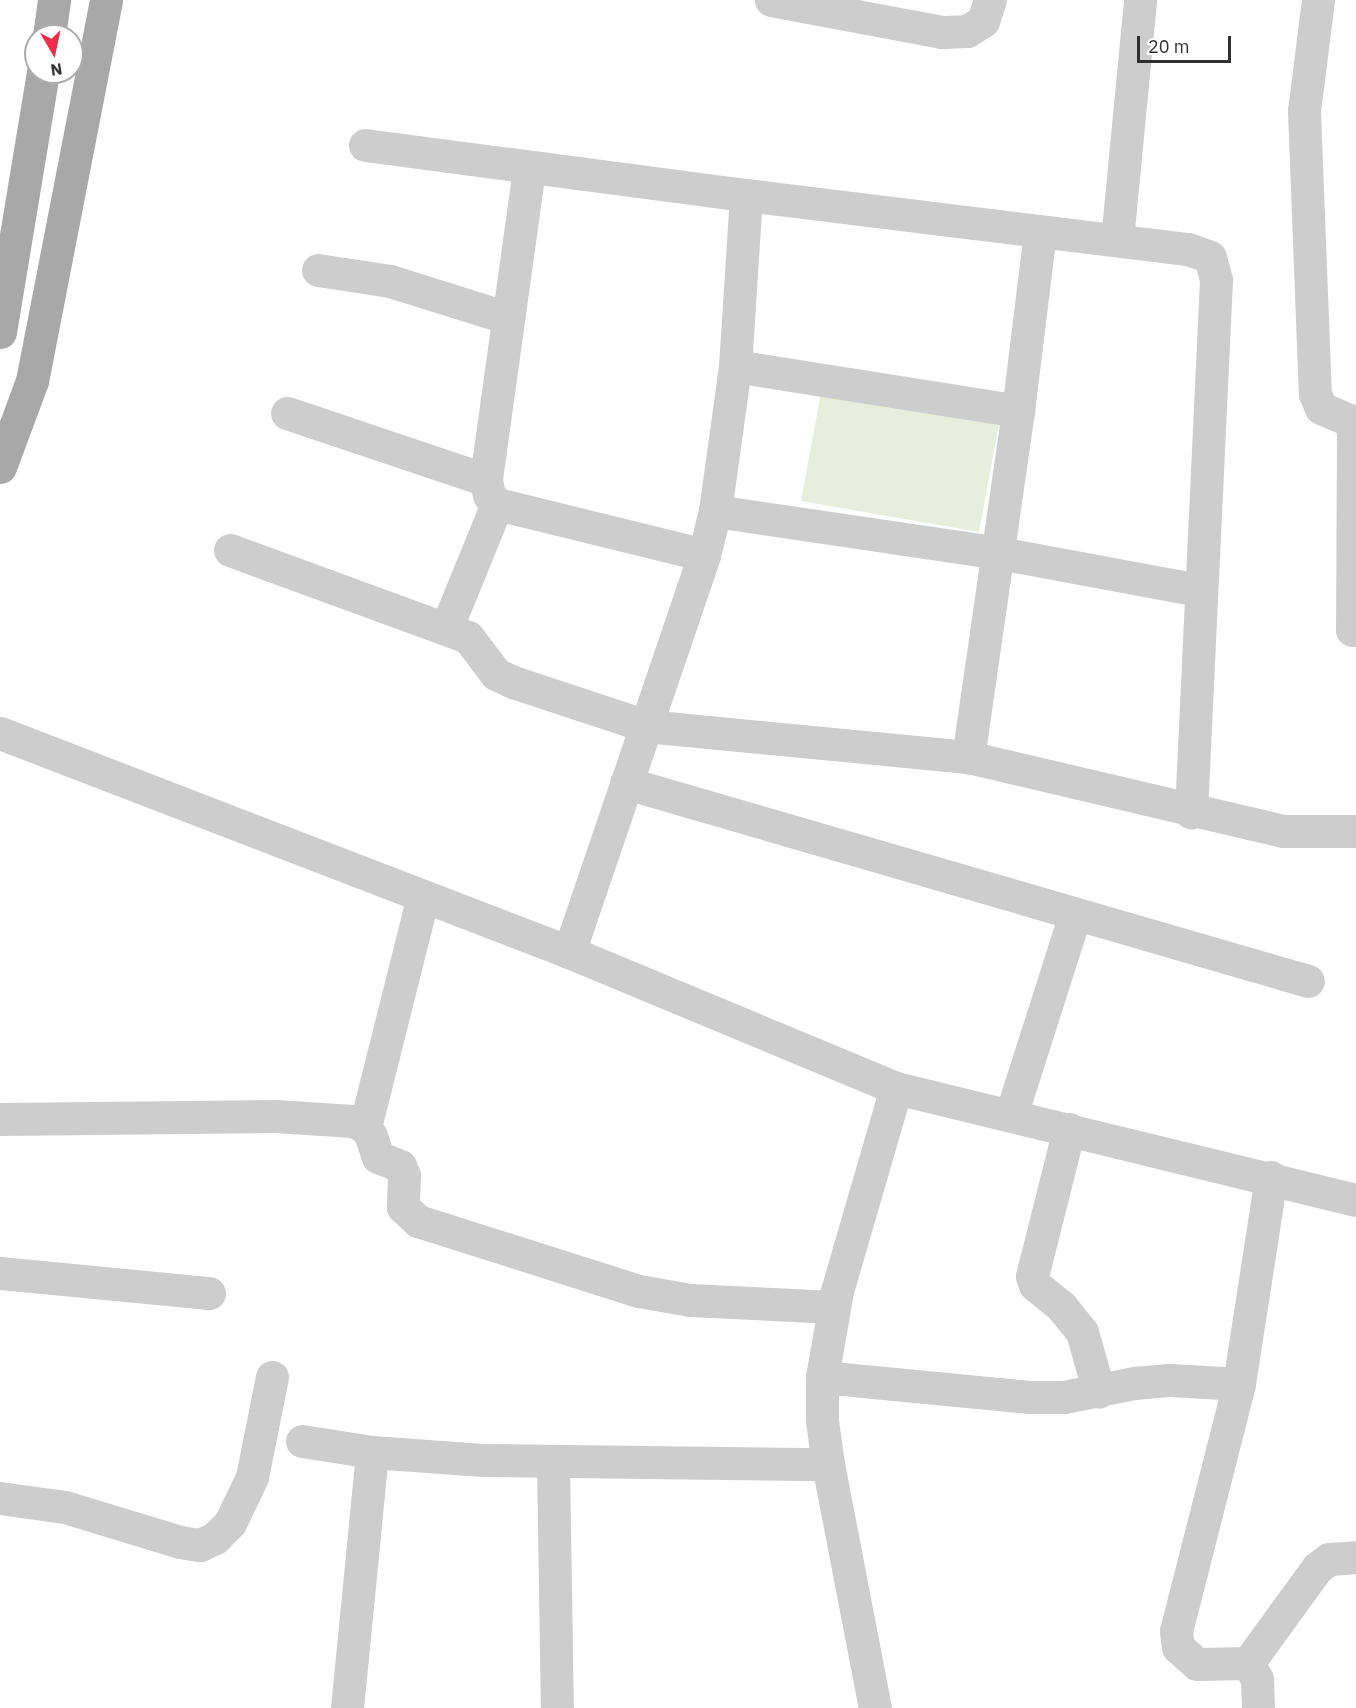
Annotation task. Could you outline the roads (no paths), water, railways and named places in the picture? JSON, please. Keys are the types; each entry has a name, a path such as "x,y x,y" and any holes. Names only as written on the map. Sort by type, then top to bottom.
{"main road":[{"path":"51,24 54,0"},
{"path":"0,467 32,381 106,0"},
{"path":"0,332 41,84"}],"street":[{"path":"771,0 942,32 967,31 983,21 990,0"},
{"path":"1117,240 1140,0"},
{"path":"1318,0 1304,111 1315,394 1321,408 1355,423 1352,630"},
{"path":"365,145 528,169 1188,249 1209,257 1216,280 1199,590 1191,812"},
{"path":"446,629 492,492 508,318 528,169"},
{"path":"569,952 704,555 714,511 735,366 746,195"},
{"path":"968,757 999,553 1040,231"},
{"path":"318,270 390,281 508,318"},
{"path":"735,366 1018,411"},
{"path":"287,413 492,492 704,555"},
{"path":"714,511 999,553 1199,590"},
{"path":"230,550 468,637 496,674 513,682 646,726 968,757 1191,812 1283,831 1356,831"},
{"path":"0,733 569,952 896,1088 1270,1177 1356,1200"},
{"path":"626,783 1308,981"},
{"path":"423,896 365,1127 378,1157 400,1166 403,1207 418,1221 639,1292 690,1300 833,1307"},
{"path":"1011,1115 1076,914"},
{"path":"875,1708 828,1464 822,1421 822,1377 833,1307 896,1088"},
{"path":"0,1119 275,1116 353,1121 365,1127"},
{"path":"1069,1129 1032,1276 1035,1285 1061,1306 1082,1332 1099,1392"},
{"path":"1248,1663 1197,1664 1183,1656 1176,1631 1239,1384 1270,1177"},
{"path":"0,1273 209,1293"},
{"path":"0,1498 65,1507 180,1542 200,1545 215,1538 230,1523 252,1477 272,1377"},
{"path":"822,1377 1028,1397 1099,1392 1134,1383 1171,1380 1239,1384"},
{"path":"302,1441 372,1452 553,1462 828,1464"},
{"path":"347,1708 372,1452"},
{"path":"553,1462 557,1708"},
{"path":"1248,1663 1317,1568 1329,1559 1356,1557"},
{"path":"1248,1663 1257,1679 1258,1708"}]}
